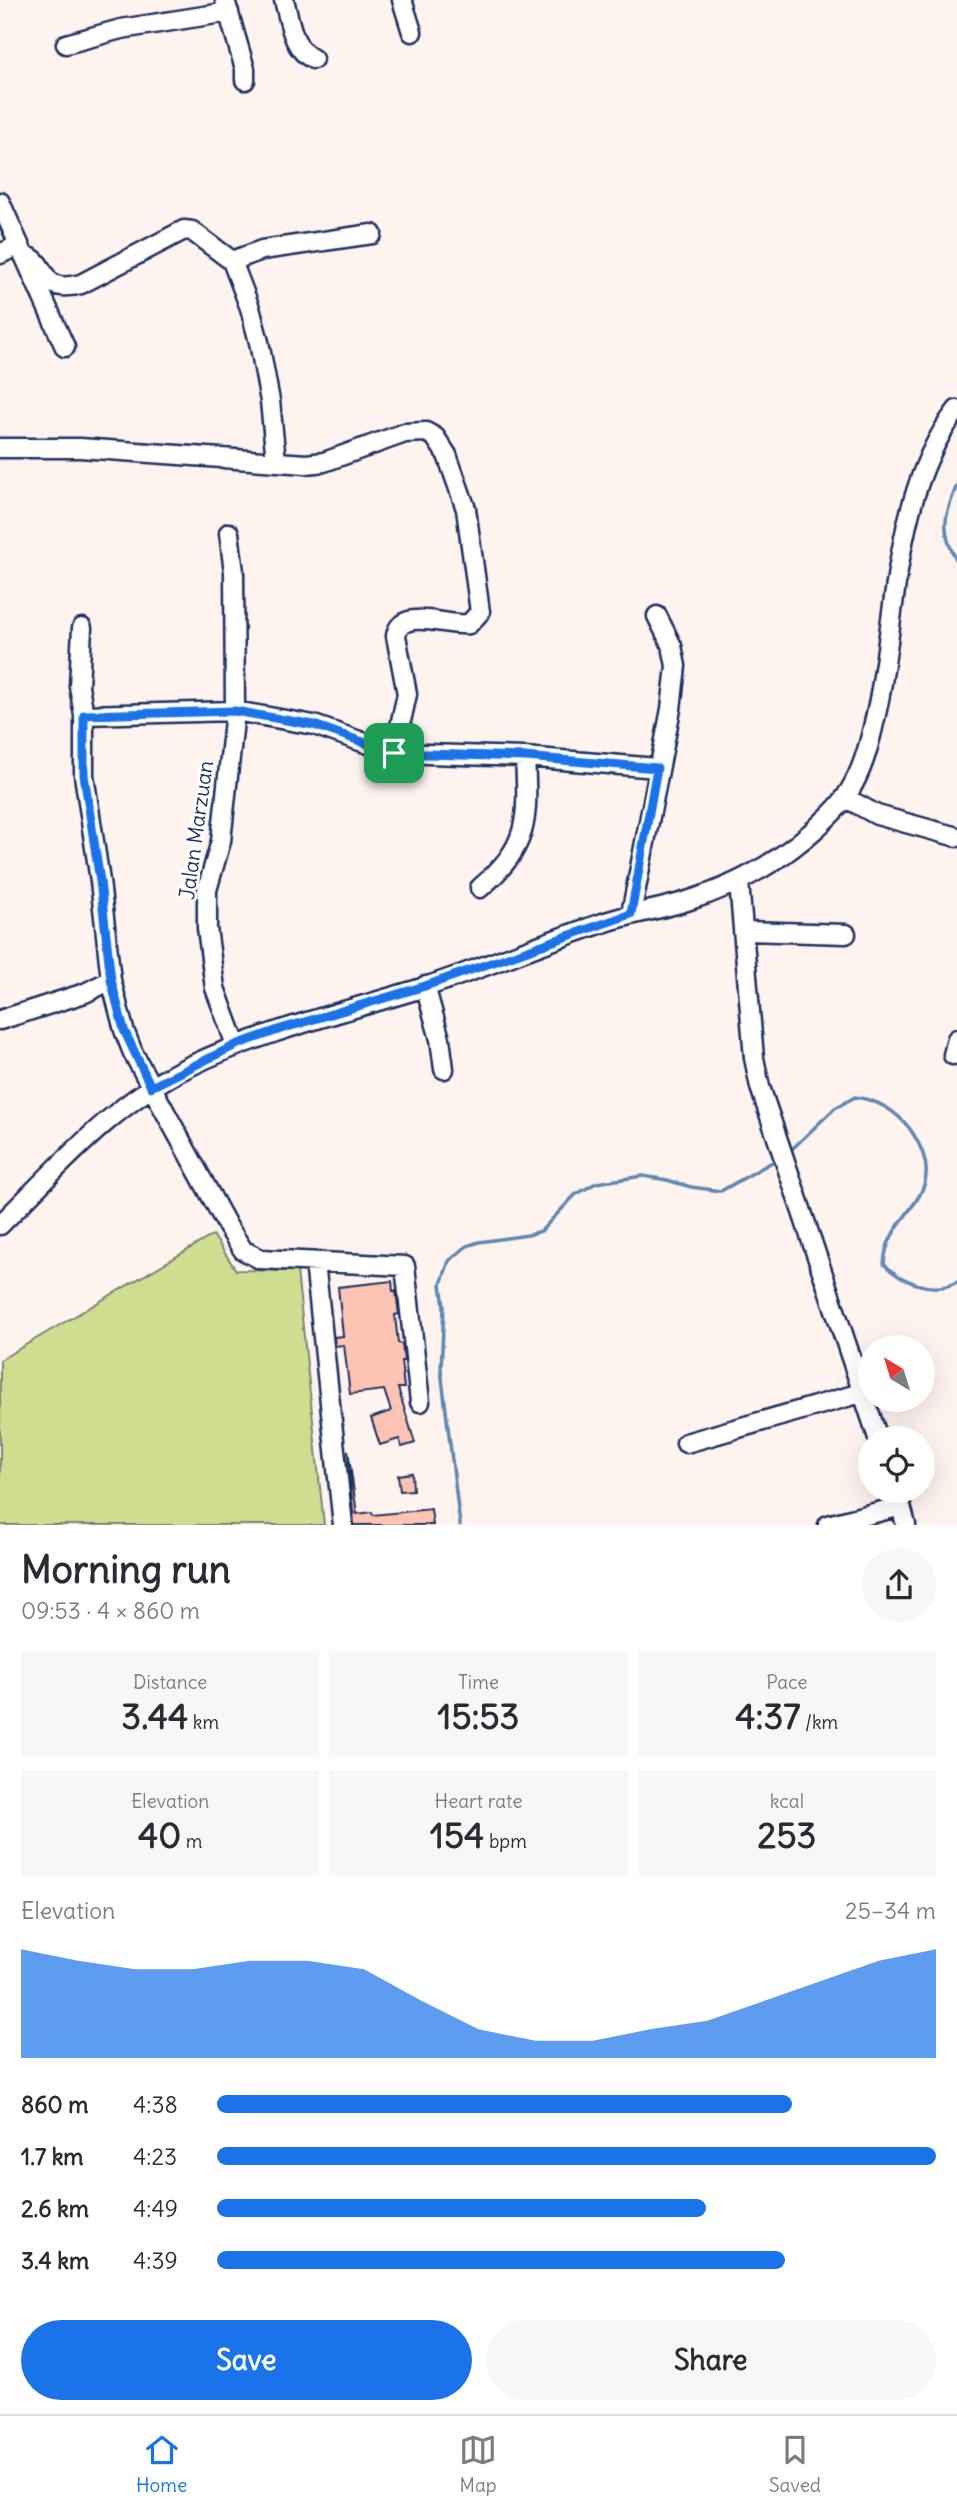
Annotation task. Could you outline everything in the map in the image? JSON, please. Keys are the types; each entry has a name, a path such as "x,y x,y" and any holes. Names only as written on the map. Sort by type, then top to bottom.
{"street":[{"path":"284,0 296,42 307,56 313,59"},
{"path":"402,0 412,32"},
{"path":"66,44 227,6 245,69 245,80"},
{"path":"0,202 65,347"},
{"path":"0,254 21,250 34,260 55,286 66,288 81,284 184,230 192,231 232,261 250,309 270,401 276,461"},
{"path":"232,261 262,250 372,234"},
{"path":"0,1225 92,1134 151,1087 236,1045 425,986 631,914 685,901 739,882 795,846 846,798 858,774 875,719 910,508 929,455 957,410"},
{"path":"0,448 80,448 306,464 324,461 414,431 426,432 435,437 447,455 466,509 481,612 469,624 412,619 401,623 397,628 396,636 407,694 394,753"},
{"name":"Jalan Marzuan","path":"229,533 234,572 235,711 221,841 208,890 207,928 215,988 236,1045"},
{"path":"631,914 657,768 671,709 676,666 672,646 657,616"},
{"path":"82,628 79,686 84,715 84,775 111,980 124,1030 151,1087 243,1250 260,1259 405,1266 419,1402"},
{"path":"84,715 235,711 314,725 394,753 525,757 657,768"},
{"path":"480,888 499,872 520,840 524,828 525,757"},
{"path":"846,798 877,815 957,837"},
{"path":"739,882 754,1058 760,1087 858,1384"},
{"path":"745,931 846,934"},
{"path":"0,1020 85,993 111,980"},
{"path":"425,986 440,1039 444,1069"},
{"path":"315,1262 343,1525"},
{"path":"686,1443 858,1394"},
{"path":"828,1525 886,1503"},
{"path":"900,1503 905,1525"}],"green space":[{"path":"213,1235 236,1270 297,1271 324,1525 0,1525 0,1360"}],"building":[{"path":"392,1281 399,1314 395,1315 398,1343 402,1344 404,1361 401,1361 404,1388 398,1388 415,1443 402,1447 399,1439 380,1445 371,1418 391,1411 384,1390 350,1394 344,1345 335,1346 334,1337 343,1336 338,1287"},
{"path":"348,1450 357,1514 431,1509 433,1525 354,1525"},
{"path":"412,1473 413,1490 400,1491 398,1475"}],"waterway":[{"path":"957,485 946,524 948,541 957,561"},
{"path":"791,1150 835,1108 855,1097 879,1104 893,1112 910,1129 922,1152 926,1171 923,1187 916,1201 888,1245 884,1264 899,1276 918,1285 938,1287 957,1282"},
{"path":"460,1525 441,1370 444,1307 441,1284 449,1261 467,1246 479,1242 541,1231 575,1195 596,1183 643,1176 721,1191 774,1161"}],"route":[{"path":"235,711 314,725 394,753 525,757 657,768 631,914 550,940 468,972 236,1045 151,1087 124,1030 111,980 84,775 84,715 235,711"}]}
